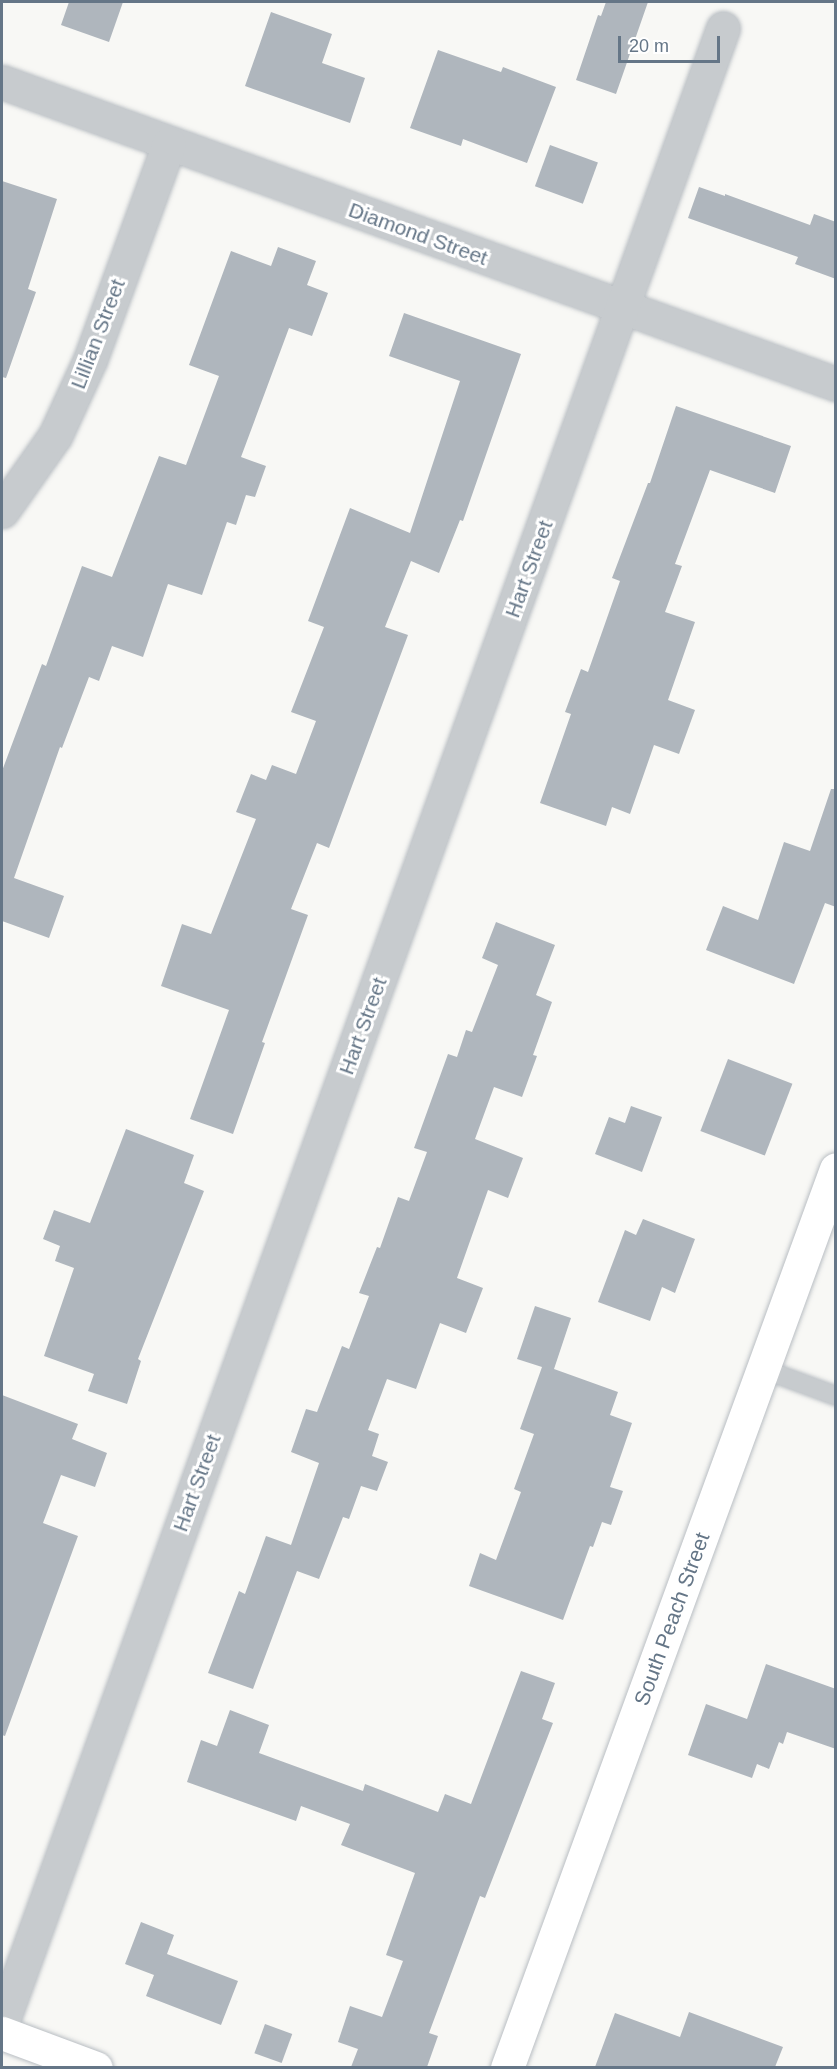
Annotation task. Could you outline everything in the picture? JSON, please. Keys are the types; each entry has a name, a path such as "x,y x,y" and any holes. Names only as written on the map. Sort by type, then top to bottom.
{"street":[{"name":"Hart Street","path":"2,2023 723,28"},
{"name":"Diamond Street","path":"2,82 623,309 836,384"},
{"name":"Lillian Street","path":"2,511 55,436 90,360 169,144"},
{"name":"South Peach Street","path":"507,2067 836,1169"},
{"path":"2,2033 96,2067"}],"lane":[{"path":"763,1369 836,1396"}],"building":[{"path":"69,2 123,2 109,42 61,25"},
{"path":"606,2 648,2 616,94 576,80 598,15 601,16"},
{"path":"271,12 332,34 322,63 365,78 350,123 245,86"},
{"path":"438,50 501,72 503,67 556,87 527,163 463,139 461,146 410,128"},
{"path":"550,145 598,162 583,204 535,186"},
{"path":"2,181 57,199 28,289 36,292 6,378 2,377"},
{"path":"699,187 810,225 814,214 836,222 836,279 795,264 798,257 688,218"},
{"path":"278,247 316,261 307,285 328,293 312,336 289,328 241,457 266,466 255,497 246,495 236,525 227,522 202,595 168,584 143,657 112,646 99,681 89,677 62,748 60,747 14,878 64,896 49,938 2,921 2,771 42,664 46,666 82,566 112,577 159,456 186,465 219,376 189,365 231,251 271,266"},
{"path":"404,313 521,354 463,521 460,520 439,573 411,561 385,627 408,635 329,848 317,843 291,909 308,915 262,1042 265,1043 233,1134 190,1119 229,1010 161,986 182,924 211,934 256,819 236,812 251,774 266,780 272,765 296,774 316,721 291,712 324,627 308,621 350,508 410,533 460,381 389,356"},
{"path":"676,406 791,446 775,493 710,470 675,564 682,566 665,612 695,622 668,700 695,710 679,754 654,745 630,814 612,807 606,826 540,803 571,714 565,712 581,669 588,672 620,581 612,578 648,483 650,483"},
{"path":"831,789 836,789 836,907 825,903 794,984 706,950 723,906 758,920 784,842 810,851"},
{"path":"496,922 555,945 536,995 552,1002 533,1055 537,1056 522,1097 494,1087 475,1139 523,1158 508,1198 488,1190 457,1278 483,1288 466,1333 440,1323 416,1389 387,1379 368,1430 379,1434 372,1456 388,1462 377,1491 361,1486 349,1519 343,1517 319,1579 297,1571 253,1689 208,1673 239,1591 245,1594 266,1536 291,1545 319,1463 291,1452 306,1409 317,1412 342,1346 349,1349 369,1296 359,1293 377,1247 380,1248 398,1197 409,1201 427,1152 414,1148 448,1054 457,1057 466,1030 472,1032 498,965 482,958"},
{"path":"728,1059 792,1084 765,1156 700,1131"},
{"path":"631,1106 662,1117 642,1172 595,1154 609,1117 625,1123"},
{"path":"126,1129 194,1155 184,1183 204,1191 138,1359 141,1361 127,1404 88,1391 94,1374 44,1356 74,1268 55,1261 60,1246 43,1239 54,1210 90,1223"},
{"path":"643,1219 695,1239 675,1293 662,1287 650,1321 598,1302 625,1230 636,1235"},
{"path":"535,1306 571,1318 554,1369 618,1392 610,1415 632,1423 610,1487 623,1491 611,1525 602,1522 593,1547 590,1546 563,1620 469,1586 480,1553 496,1560 521,1492 514,1489 534,1434 520,1429 542,1367 517,1359"},
{"path":"2,1395 78,1424 72,1439 107,1453 95,1487 61,1475 43,1523 78,1536 5,1736 2,1735"},
{"path":"766,1664 836,1689 836,1749 787,1732 783,1744 779,1742 769,1769 757,1764 752,1778 688,1755 706,1704 747,1719"},
{"path":"521,1671 555,1683 542,1719 553,1723 485,1898 480,1896 429,2033 438,2036 427,2067 351,2067 358,2049 338,2042 350,2006 382,2017 403,1961 386,1955 415,1873 341,1845 350,1824 301,1806 296,1821 187,1782 201,1740 217,1746 230,1710 269,1725 259,1753 363,1791 365,1784 438,1812 445,1794 471,1804"},
{"path":"141,1922 174,1935 167,1954 238,1981 221,2025 146,1996 154,1975 125,1964"},
{"path":"689,2012 783,2047 775,2067 595,2067 615,2013 680,2037"},
{"path":"265,2024 292,2034 282,2063 254,2053"}]}
